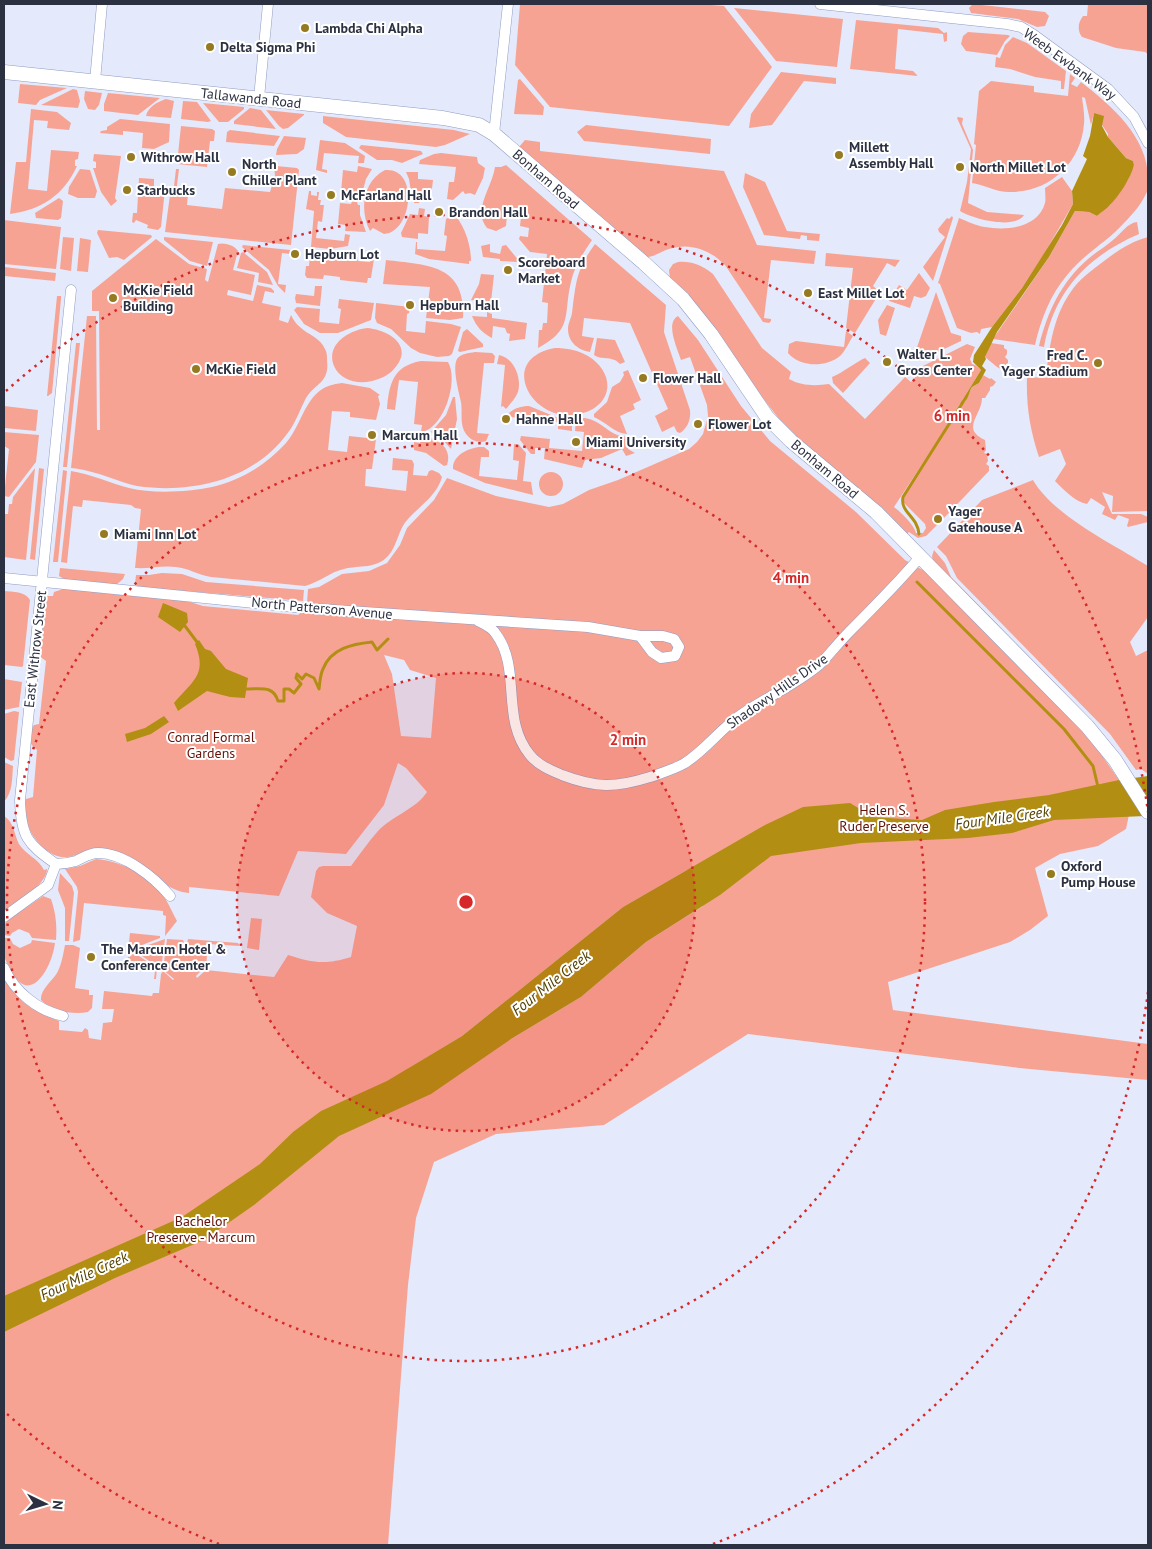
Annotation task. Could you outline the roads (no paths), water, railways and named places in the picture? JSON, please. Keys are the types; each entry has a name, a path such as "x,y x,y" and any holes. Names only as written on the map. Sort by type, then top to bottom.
{"street":[{"path":"94,81 102,4"},
{"path":"259,98 268,4"},
{"path":"494,134 508,4"},
{"name":"Weeb Ewbank Way","path":"820,4 1007,24 1021,28 1050,46 1108,89 1134,117 1148,143"},
{"name":"Tallawanda Road","path":"4,72 443,118 479,124 494,134"},
{"name":"Bonham Road","path":"494,134 683,299 711,334 767,416 791,441 876,512 1087,726 1123,773 1148,812"},
{"name":"East Withrow Street","path":"56,864 28,841 21,823 20,800 71,290"},
{"name":"Shadowy Hills Drive","path":"477,620 492,629 500,640 507,660 515,730 524,749 534,760 549,770 575,780 609,786 625,784 659,774 684,763 728,724 818,666 920,557"},
{"name":"North Patterson Avenue","path":"4,578 304,608 588,627 640,636"},
{"path":"4,917 48,885 56,864 76,861 89,854 105,854 120,859 149,875 170,896"},
{"path":"4,968 9,979 29,1000 52,1014 63,1016"}],"water":[{"path":"1094,113 1104,116 1102,126 1108,137 1126,158 1133,161 1134,165 1130,175 1117,197 1097,216 1089,212 1075,211 1049,257 997,332 985,357 986,359 982,366 986,370 979,383 972,387 967,399 960,404 981,370 973,362 974,355 992,327 1022,288 1073,204 1072,191 1087,159 1083,156 1090,136"},
{"path":"163,603 187,613 188,622 180,632 158,617"},
{"path":"199,640 205,649 211,651 226,669 248,678 245,698 230,697 207,691 178,711 174,703 192,683 199,670 199,655 195,644"},
{"path":"164,716 169,722 151,734 127,742 125,734 145,728"},
{"name":"Four Mile Creek","path":"1148,776 1148,815 1145,816 1054,820 1012,833 968,838 861,843 771,856 720,895 646,942 581,997 511,1039 431,1094 339,1136 254,1205 204,1240 115,1278 4,1332 4,1296 182,1217 260,1164 293,1132 321,1111 387,1081 462,1036 623,907 765,825 803,807 850,803 860,809 859,812 871,817 922,820 945,810 1049,795 1119,780"}],"waterway":[{"path":"919,534 915,522 904,507 903,497 963,402"},
{"path":"917,582 1064,729 1093,766 1098,787"},
{"path":"185,626 197,642"},
{"path":"246,689 270,690 278,701 284,701 284,689 289,689 294,693 301,684 296,678 297,674 302,679 306,674 314,678 319,689 323,669 331,656 343,648 372,642 377,650 388,639"}],"place":[{"name":"Lambda Chi Alpha","path":"305,28"},
{"name":"Delta Sigma Phi","path":"210,47"},
{"name":"Millett Assembly Hall","path":"839,155"},
{"name":"Withrow Hall","path":"131,157"},
{"name":"North Millet Lot","path":"960,167"},
{"name":"North Chiller Plant","path":"232,172"},
{"name":"Starbucks","path":"127,190"},
{"name":"McFarland Hall","path":"331,195"},
{"name":"Brandon Hall","path":"439,212"},
{"name":"Hepburn Lot","path":"295,254"},
{"name":"Scoreboard Market","path":"508,270"},
{"name":"East Millet Lot","path":"808,293"},
{"name":"McKie Field Building","path":"113,298"},
{"name":"Hepburn Hall","path":"410,305"},
{"name":"Walter L. Gross Center","path":"887,362"},
{"name":"Fred C. Yager Stadium","path":"1098,363"},
{"name":"McKie Field","path":"196,369"},
{"name":"Flower Hall","path":"643,378"},
{"name":"Hahne Hall","path":"506,419"},
{"name":"Flower Lot","path":"698,424"},
{"name":"Marcum Hall","path":"372,435"},
{"name":"Miami University","path":"576,442"},
{"name":"Yager Gatehouse A","path":"938,519"},
{"name":"Miami Inn Lot","path":"104,534"},
{"name":"Oxford Pump House","path":"1051,874"},
{"name":"The Marcum Hotel & Conference Center","path":"91,957"}],"park label":[{"name":"Conrad Formal Gardens","path":"211,746"},
{"name":"Helen S. Ruder Preserve","path":"884,818"},
{"name":"Bachelor Preserve - Marcum","path":"201,1230"}]}
